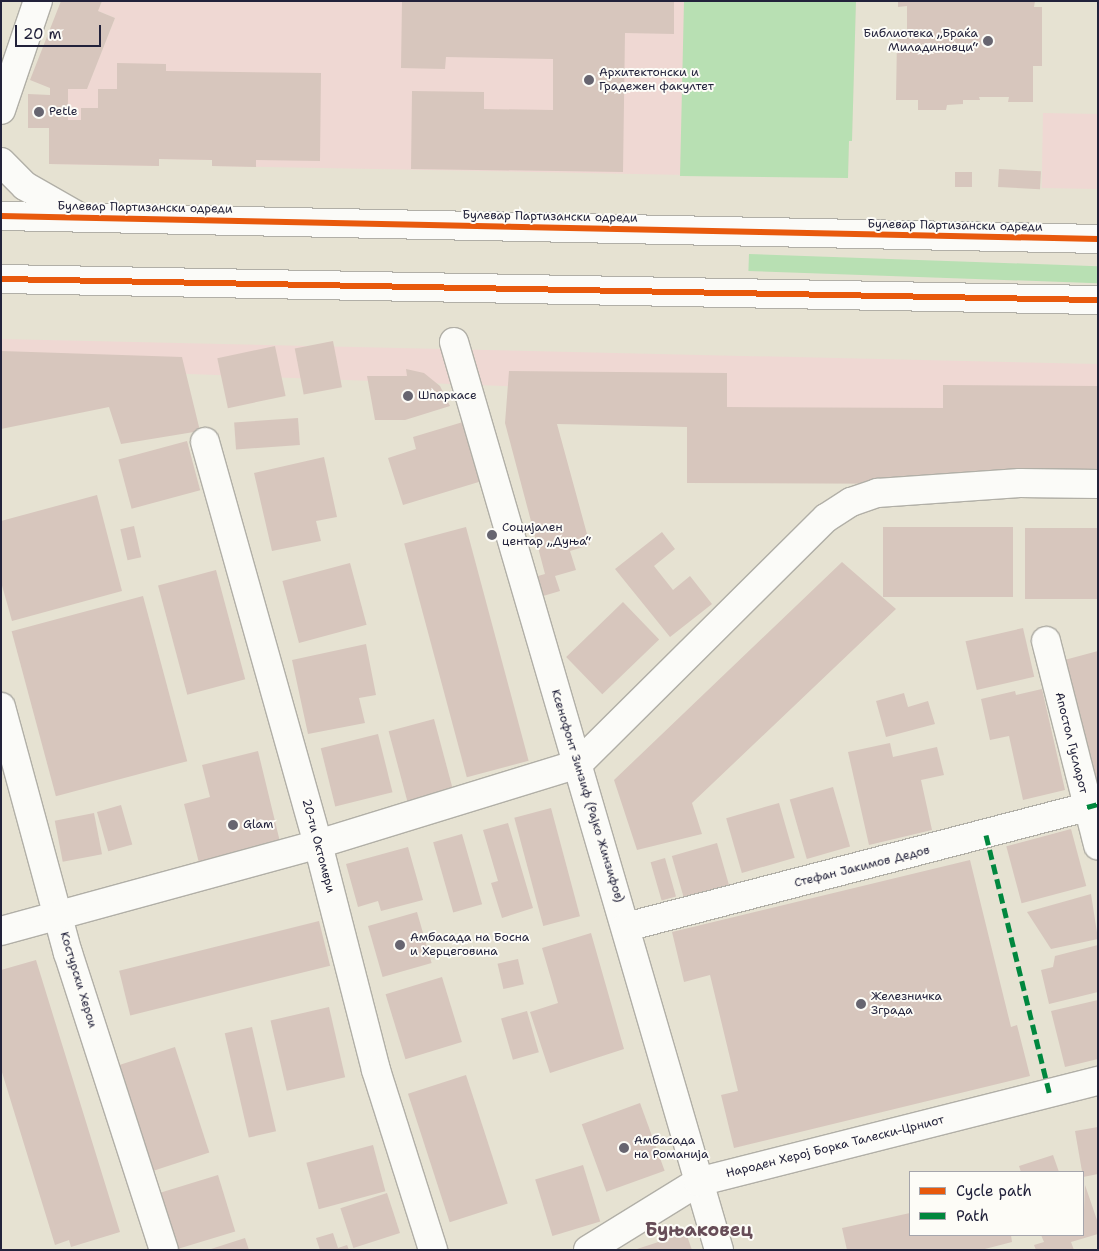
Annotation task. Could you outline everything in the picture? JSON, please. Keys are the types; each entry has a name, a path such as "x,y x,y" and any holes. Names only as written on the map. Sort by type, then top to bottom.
{"street":[{"path":"1,110 38,1"},
{"path":"1,162 25,186 81,218"},
{"name":"Булевар Партизански одреди","path":"1,216 1098,239"},
{"path":"1,279 1098,300"},
{"name":"Ксенофонт Зинзиф (Рајко Жинзифов)","path":"454,342 719,1250"},
{"name":"20-ти Октомври","path":"205,442 318,844 376,1070 433,1250"},
{"path":"1,931 318,844 578,764 826,518 851,502 877,493 1020,483 1098,484"},
{"name":"Апостол Гусларот","path":"1046,641 1092,806 1098,845"},
{"name":"Костурски Херои","path":"1,707 58,915 164,1250"},
{"name":"Стефан Јакимов Дедов","path":"626,927 1092,806"},
{"name":"Народен Херој Борка Талески-Црниот","path":"588,1250 698,1182 1098,1081"}],"shaded area":[{"path":"102,1 856,1 852,141 849,141 848,178 212,166 212,160 159,159 159,166 49,164 50,88 87,88 115,18 98,11"},
{"path":"1043,113 1098,114 1097,189 1042,188"},
{"path":"1,339 1098,364 1098,405 952,420 719,419 719,394 1,367"}],"green space":[{"path":"684,1 856,1 852,141 849,141 848,178 680,176"},
{"path":"749,254 1098,266 1097,283 748,271"}],"building":[{"path":"61,1 102,1 98,11 115,18 87,89 68,89 68,120 81,120 81,108 98,108 98,89 117,89 117,63 166,64 166,71 321,73 320,161 256,160 256,167 212,166 212,160 159,159 159,166 49,164 49,128 28,128 28,94 50,95 50,88 30,80"},
{"name":"Архитектонски и Градежен факултет","path":"402,1 674,1 674,34 625,33 623,172 411,169 412,91 484,92 484,109 553,110 553,59 446,57 445,69 401,68"},
{"path":"898,1 1035,1 1034,7 1042,7 1042,66 1033,66 1033,102 1008,102 1009,97 979,97 980,100 963,100 963,104 947,105 946,110 918,110 918,100 896,100 897,39 907,39 907,6 898,7"},
{"path":"999,169 1041,171 1040,189 998,187"},
{"path":"955,172 972,172 972,187 955,187"},
{"path":"333,341 342,387 304,395 295,348"},
{"path":"275,346 286,396 228,408 217,358"},
{"path":"1,351 182,357 200,431 121,444 109,407 1,429"},
{"name":"Шпаркасе","path":"406,369 424,373 440,386 450,406 405,420 375,420 367,376 407,376"},
{"path":"509,371 727,373 727,407 943,408 943,385 1098,386 1098,479 942,484 687,483 687,427 557,424 590,545 570,551 576,570 555,576 560,591 533,599 527,579 545,574 505,423"},
{"path":"298,418 300,445 236,449 234,422"},
{"path":"463,422 482,481 403,505 388,458 416,449 413,437"},
{"path":"187,441 200,490 132,509 118,459"},
{"path":"324,457 337,517 316,521 321,541 272,551 254,473"},
{"path":"97,495 122,591 12,621 1,582 1,521"},
{"path":"134,526 141,557 128,560 120,529"},
{"path":"466,527 529,761 467,777 404,544"},
{"path":"883,527 1013,527 1013,597 883,597"},
{"path":"1025,528 1098,528 1098,599 1025,599"},
{"path":"662,532 675,549 654,566 673,590 690,576 712,604 670,637 615,569"},
{"path":"842,562 896,609 692,803 702,834 637,850 614,780"},
{"path":"350,563 367,625 299,643 282,581"},
{"path":"216,570 245,679 187,695 158,586"},
{"path":"143,596 187,761 56,796 12,631"},
{"path":"623,602 659,639 602,694 566,657"},
{"path":"1023,628 1034,677 977,690 966,641"},
{"path":"366,644 376,695 359,698 365,723 308,734 292,660"},
{"path":"1098,651 1098,789 1057,662"},
{"path":"1042,689 1065,790 1023,800 1009,736 990,740 981,699 1015,691 1016,695"},
{"path":"904,693 908,707 928,701 935,724 886,737 876,701"},
{"path":"434,719 453,790 407,802 389,731"},
{"path":"378,734 393,792 335,806 321,748"},
{"path":"890,743 893,757 937,747 944,775 921,780 932,830 869,845 848,752"},
{"name":"Glam","path":"258,751 281,846 200,867 184,804 210,797 202,765"},
{"path":"833,787 850,847 807,859 790,799"},
{"path":"779,803 795,858 742,873 726,818"},
{"path":"121,805 132,844 108,851 97,812"},
{"path":"551,808 580,916 543,926 514,818"},
{"path":"94,813 102,854 63,862 55,821"},
{"path":"508,823 533,908 502,918 491,883 498,881 483,830"},
{"path":"1071,829 1086,886 1022,903 1006,846"},
{"path":"462,834 482,904 453,912 433,842"},
{"path":"717,843 730,889 685,902 672,856"},
{"path":"408,847 423,900 381,911 378,901 358,907 346,864"},
{"path":"665,858 676,896 662,901 651,862"},
{"name":"Железничка Зграда","path":"970,860 1011,1027 1017,1025 1030,1076 734,1148 721,1095 738,1091 710,975 684,982 672,932"},
{"path":"1091,894 1098,939 1051,949 1027,912"},
{"name":"Амбасада на Босна и Херцеговина","path":"417,912 432,963 383,977 368,926"},
{"path":"319,921 330,966 130,1015 119,971"},
{"path":"591,933 624,1049 550,1073 530,1012 558,1003 542,948"},
{"path":"1098,945 1098,992 1049,1004 1041,970 1053,967 1055,956"},
{"path":"518,959 524,984 503,989 498,964"},
{"path":"36,960 120,1232 71,1247 69,1240 55,1245 1,1069 1,970"},
{"path":"442,977 462,1042 405,1059 386,994"},
{"path":"1098,1000 1098,1059 1065,1067 1051,1011"},
{"path":"329,1007 345,1077 287,1091 271,1020"},
{"path":"527,1011 539,1052 513,1060 501,1018"},
{"path":"252,1027 276,1131 249,1138 225,1033"},
{"path":"175,1047 209,1153 147,1173 113,1067"},
{"path":"466,1075 508,1203 450,1222 408,1094"},
{"name":"Амбасада на Романија","path":"640,1103 665,1171 606,1192 582,1124"},
{"path":"1098,1127 1098,1174 1084,1177 1075,1131"},
{"path":"373,1145 385,1191 319,1209 306,1163"},
{"path":"1053,1155 1059,1171 1021,1171 1019,1166"},
{"path":"583,1165 600,1221 552,1236 535,1180"},
{"path":"218,1175 235,1231 175,1250 158,1193"},
{"path":"1085,1185 1098,1223 1098,1234 1071,1242 1074,1250 1036,1250 1034,1245 1044,1242 1041,1236 1084,1236"},
{"path":"387,1193 400,1233 353,1248 340,1208"},
{"path":"909,1213 909,1236 1011,1236 1012,1242 981,1250 847,1250 842,1228"},
{"path":"333,1233 338,1248 347,1245 349,1250 320,1250 316,1238"},
{"path":"686,1233 692,1250 637,1250 637,1249"},
{"path":"245,1238 249,1250 211,1250 211,1249"}],"marked path":[{"path":"1087,807 1098,804"},
{"path":"986,835 1049,1092"}],"cycle path":[{"path":"1,216 1098,239"},
{"path":"1,279 1098,300"}],"place":[{"name":"Библиотека „Браќа Миладиновци“","path":"988,41"},
{"name":"Архитектонски и Градежен факултет","path":"589,80"},
{"name":"Petle","path":"39,112"},
{"name":"Шпаркасе","path":"408,396"},
{"name":"Социјален центар „Дуња“","path":"492,535"},
{"name":"Glam","path":"233,825"},
{"name":"Амбасада на Босна и Херцеговина","path":"400,945"},
{"name":"Железничка Зграда","path":"861,1004"},
{"name":"Амбасада на Романија","path":"624,1148"}],"district":[{"name":"Буњаковец","path":"699,1230"}]}
